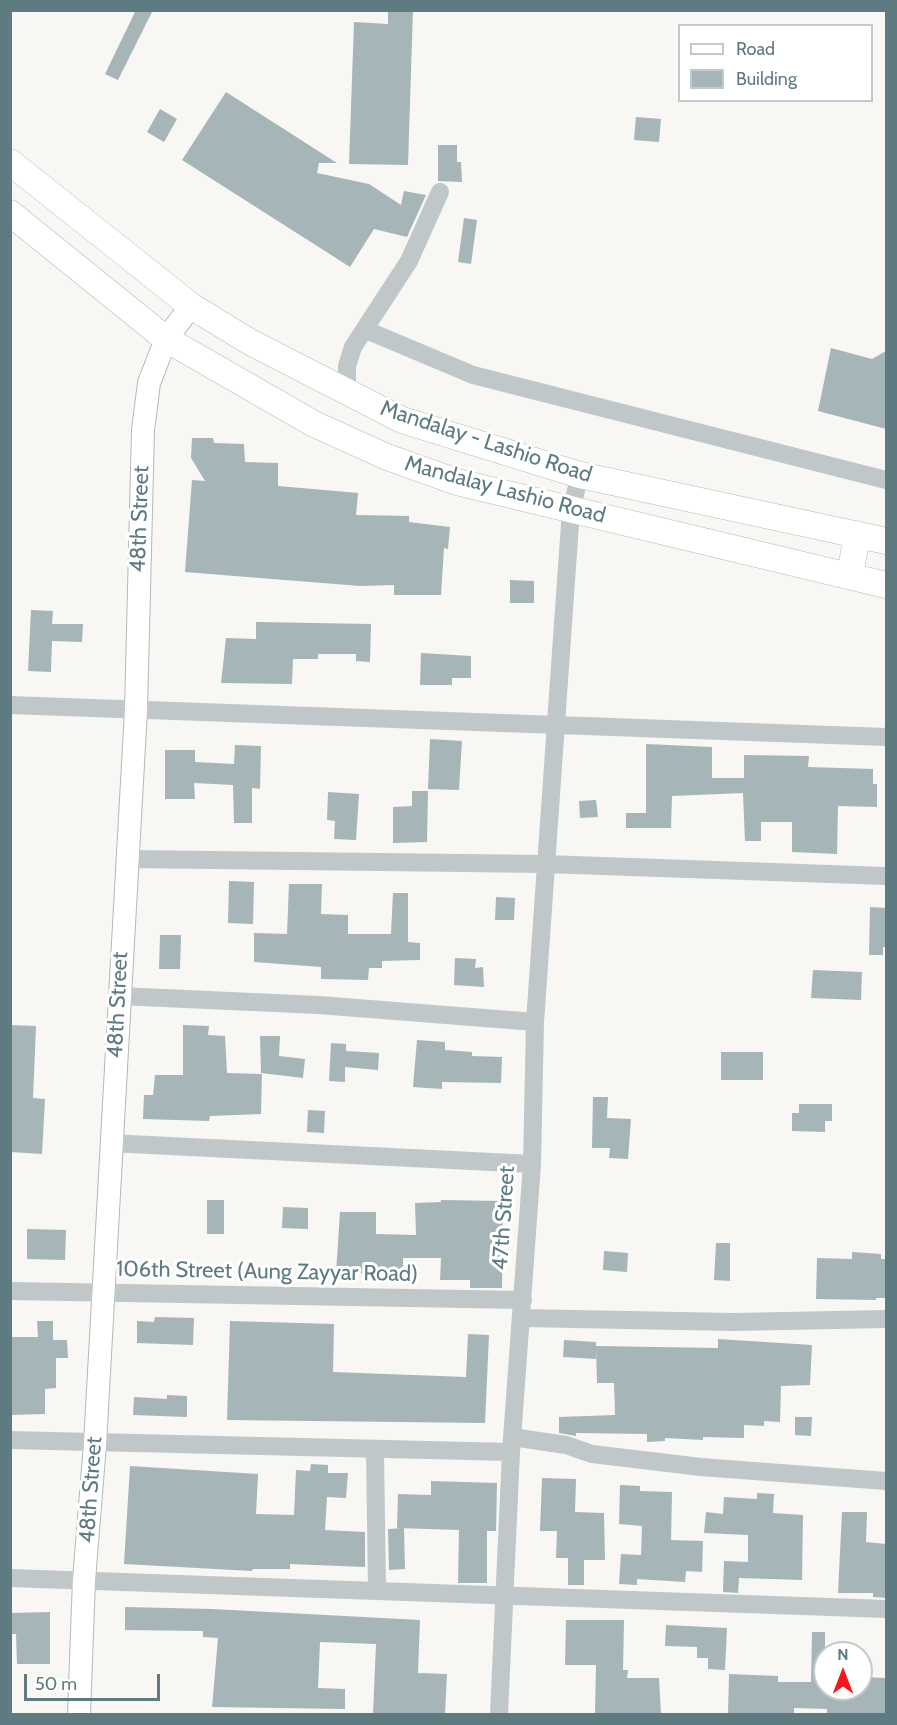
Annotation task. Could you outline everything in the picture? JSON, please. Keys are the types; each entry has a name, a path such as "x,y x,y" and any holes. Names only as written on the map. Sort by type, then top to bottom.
{"highway":[{"name":"Mandalay - Lashio Road","path":"10,162 191,306 307,373 402,420 580,475 886,541"},
{"name":"Mandalay Lashio Road","path":"10,213 166,339 314,424 387,457 486,489 886,585"},
{"path":"283,406 307,373"},
{"path":"486,489 498,449"},
{"path":"850,576 857,534"}],"main road":[{"name":"48th Street","path":"80,1714 84,1580 95,1444 110,1143 136,710 143,430 149,383 166,339 191,306"}],"street":[{"path":"347,394 347,366 353,347 409,261 440,192"},
{"path":"366,330 473,375 886,480"},
{"name":"47th Street","path":"499,1714 511,1445 532,1164 535,1022 571,510 580,475"},
{"path":"10,705 886,737"},
{"path":"127,859 546,864 886,876"},
{"path":"119,996 319,1005 535,1022"},
{"path":"110,1143 532,1164"},
{"name":"106th Street (Aung Zayyar Road)","path":"10,1291 523,1300"},
{"path":"521,1318 733,1322 886,1319"},
{"path":"10,1440 375,1450 566,1444 592,1454 690,1466 886,1480"},
{"path":"375,1450 377,1591"},
{"path":"10,1578 886,1609"}],"building":[{"path":"136,10 153,10 118,80 105,74"},
{"path":"388,10 413,10 408,165 349,164 354,22 388,24"},
{"path":"226,92 337,163 319,163 317,173 369,184 401,205 404,191 426,195 407,237 374,229 350,267 182,160"},
{"path":"160,109 177,119 164,142 147,132"},
{"path":"636,117 661,119 659,142 634,140"},
{"path":"438,145 457,145 457,162 461,162 462,182 438,181"},
{"path":"464,218 477,220 471,264 458,262"},
{"path":"831,348 872,359 886,351 886,429 818,411"},
{"path":"192,438 213,438 214,443 244,444 245,462 278,463 278,486 358,493 356,515 409,516 409,522 450,527 448,549 444,548 441,595 394,595 394,585 360,586 185,572 192,480 205,481 191,458"},
{"path":"510,580 534,581 534,603 510,603"},
{"path":"31,610 53,611 52,624 83,624 82,642 52,641 51,672 28,671"},
{"path":"256,622 371,624 370,662 356,661 356,654 318,654 318,659 293,659 292,684 221,683 226,638 256,639"},
{"path":"421,653 471,656 471,678 452,678 452,685 420,685"},
{"path":"430,739 462,741 459,790 428,789"},
{"path":"646,744 712,747 712,778 744,778 744,755 809,756 808,767 873,769 873,784 877,784 877,807 838,806 837,854 792,852 792,822 761,822 761,841 745,841 743,793 672,796 671,828 626,828 626,813 646,813"},
{"path":"235,745 261,746 260,789 252,788 252,823 234,823 233,785 194,783 195,799 165,799 165,750 195,750 195,762 234,764"},
{"path":"412,791 428,791 427,842 393,843 393,807 412,806"},
{"path":"328,792 359,794 356,840 334,839 335,821 327,820"},
{"path":"596,800 598,817 580,818 579,801"},
{"path":"229,881 254,882 253,924 228,923"},
{"path":"289,884 322,884 321,914 348,915 348,934 391,934 393,893 408,893 408,942 420,943 420,960 382,961 382,968 369,968 368,980 321,979 321,967 254,962 254,933 287,934"},
{"path":"496,897 515,898 514,920 495,920"},
{"path":"870,907 886,908 886,947 883,947 883,955 869,955"},
{"path":"160,935 181,935 180,969 159,969"},
{"path":"455,958 476,959 475,968 483,967 484,987 454,985"},
{"path":"813,970 862,972 861,1000 811,998"},
{"path":"10,1025 36,1026 33,1098 45,1099 42,1154 10,1152"},
{"path":"183,1025 209,1026 208,1035 225,1036 227,1073 262,1074 261,1114 210,1116 209,1121 143,1119 144,1095 153,1095 155,1075 183,1075"},
{"path":"260,1036 280,1036 279,1056 305,1059 303,1078 261,1073"},
{"path":"417,1040 445,1042 445,1050 472,1052 472,1056 502,1057 501,1083 442,1082 442,1089 413,1087"},
{"path":"331,1043 346,1044 346,1051 379,1053 378,1070 345,1067 345,1082 329,1081"},
{"path":"721,1052 763,1052 763,1080 721,1080"},
{"path":"593,1097 608,1097 607,1118 631,1119 628,1159 609,1158 610,1148 592,1148"},
{"path":"799,1104 832,1104 832,1121 825,1121 825,1132 792,1131 792,1113 799,1113"},
{"path":"308,1110 325,1111 324,1133 307,1132"},
{"path":"207,1200 224,1200 224,1234 207,1234"},
{"path":"441,1200 503,1201 502,1288 470,1288 470,1280 440,1280 441,1258 403,1258 403,1274 336,1273 340,1212 376,1212 376,1234 416,1235 415,1203 441,1202"},
{"path":"283,1207 308,1208 308,1229 282,1228"},
{"path":"27,1229 66,1230 65,1260 27,1259"},
{"path":"716,1243 730,1243 730,1281 714,1280"},
{"path":"604,1251 628,1253 627,1272 603,1270"},
{"path":"852,1252 881,1254 881,1259 886,1259 886,1298 876,1298 876,1300 816,1299 817,1258 852,1259"},
{"path":"155,1317 194,1318 193,1345 137,1343 137,1321 154,1322"},
{"path":"37,1321 53,1321 53,1340 67,1340 68,1358 56,1358 56,1388 45,1389 45,1414 10,1415 10,1337 38,1337"},
{"path":"230,1321 334,1324 333,1372 466,1377 468,1334 489,1335 485,1423 227,1420"},
{"path":"718,1339 812,1345 810,1385 781,1386 780,1422 764,1421 764,1426 744,1425 744,1438 703,1437 703,1440 665,1438 665,1441 647,1442 647,1434 576,1433 576,1436 559,1433 559,1417 615,1415 614,1383 597,1383 596,1346 718,1348"},
{"path":"564,1340 596,1342 596,1359 563,1357"},
{"path":"167,1395 187,1396 187,1417 133,1415 134,1397 167,1399"},
{"path":"795,1417 812,1417 811,1436 795,1435"},
{"path":"311,1464 328,1465 328,1473 348,1473 346,1498 327,1497 325,1530 365,1532 365,1567 290,1564 290,1569 253,1569 252,1571 124,1564 130,1466 258,1474 256,1514 294,1515 296,1470 310,1471"},
{"path":"542,1478 576,1479 575,1512 604,1513 605,1560 584,1560 584,1585 568,1585 568,1558 556,1558 557,1531 540,1531"},
{"path":"431,1481 497,1483 496,1531 487,1531 487,1583 458,1583 459,1530 397,1528 398,1494 431,1495"},
{"path":"620,1485 640,1486 640,1491 672,1492 671,1540 703,1541 702,1572 686,1571 685,1582 637,1579 637,1585 619,1584 621,1554 641,1555 642,1526 619,1524"},
{"path":"757,1493 774,1494 773,1513 803,1515 802,1580 739,1578 738,1593 723,1592 724,1561 748,1562 748,1535 704,1533 706,1512 723,1514 724,1497 757,1499"},
{"path":"842,1512 867,1512 866,1542 886,1544 886,1598 873,1597 873,1593 838,1593"},
{"path":"404,1528 405,1569 389,1570 388,1529"},
{"path":"125,1607 212,1609 420,1620 418,1673 447,1674 445,1714 373,1714 376,1644 320,1642 318,1688 345,1689 345,1709 212,1707 218,1638 203,1637 203,1631 125,1630"},
{"path":"50,1612 50,1664 17,1664 16,1634 10,1634 10,1613"},
{"path":"566,1620 624,1620 623,1670 628,1670 627,1678 659,1678 661,1714 595,1714 596,1665 565,1665"},
{"path":"666,1625 727,1628 725,1670 708,1669 708,1658 697,1658 697,1647 665,1646"},
{"path":"812,1632 825,1632 825,1641 813,1641 813,1701 873,1701 873,1677 886,1678 886,1714 827,1714 827,1709 794,1708 794,1714 728,1714 729,1674 778,1676 778,1682 811,1682"}]}
